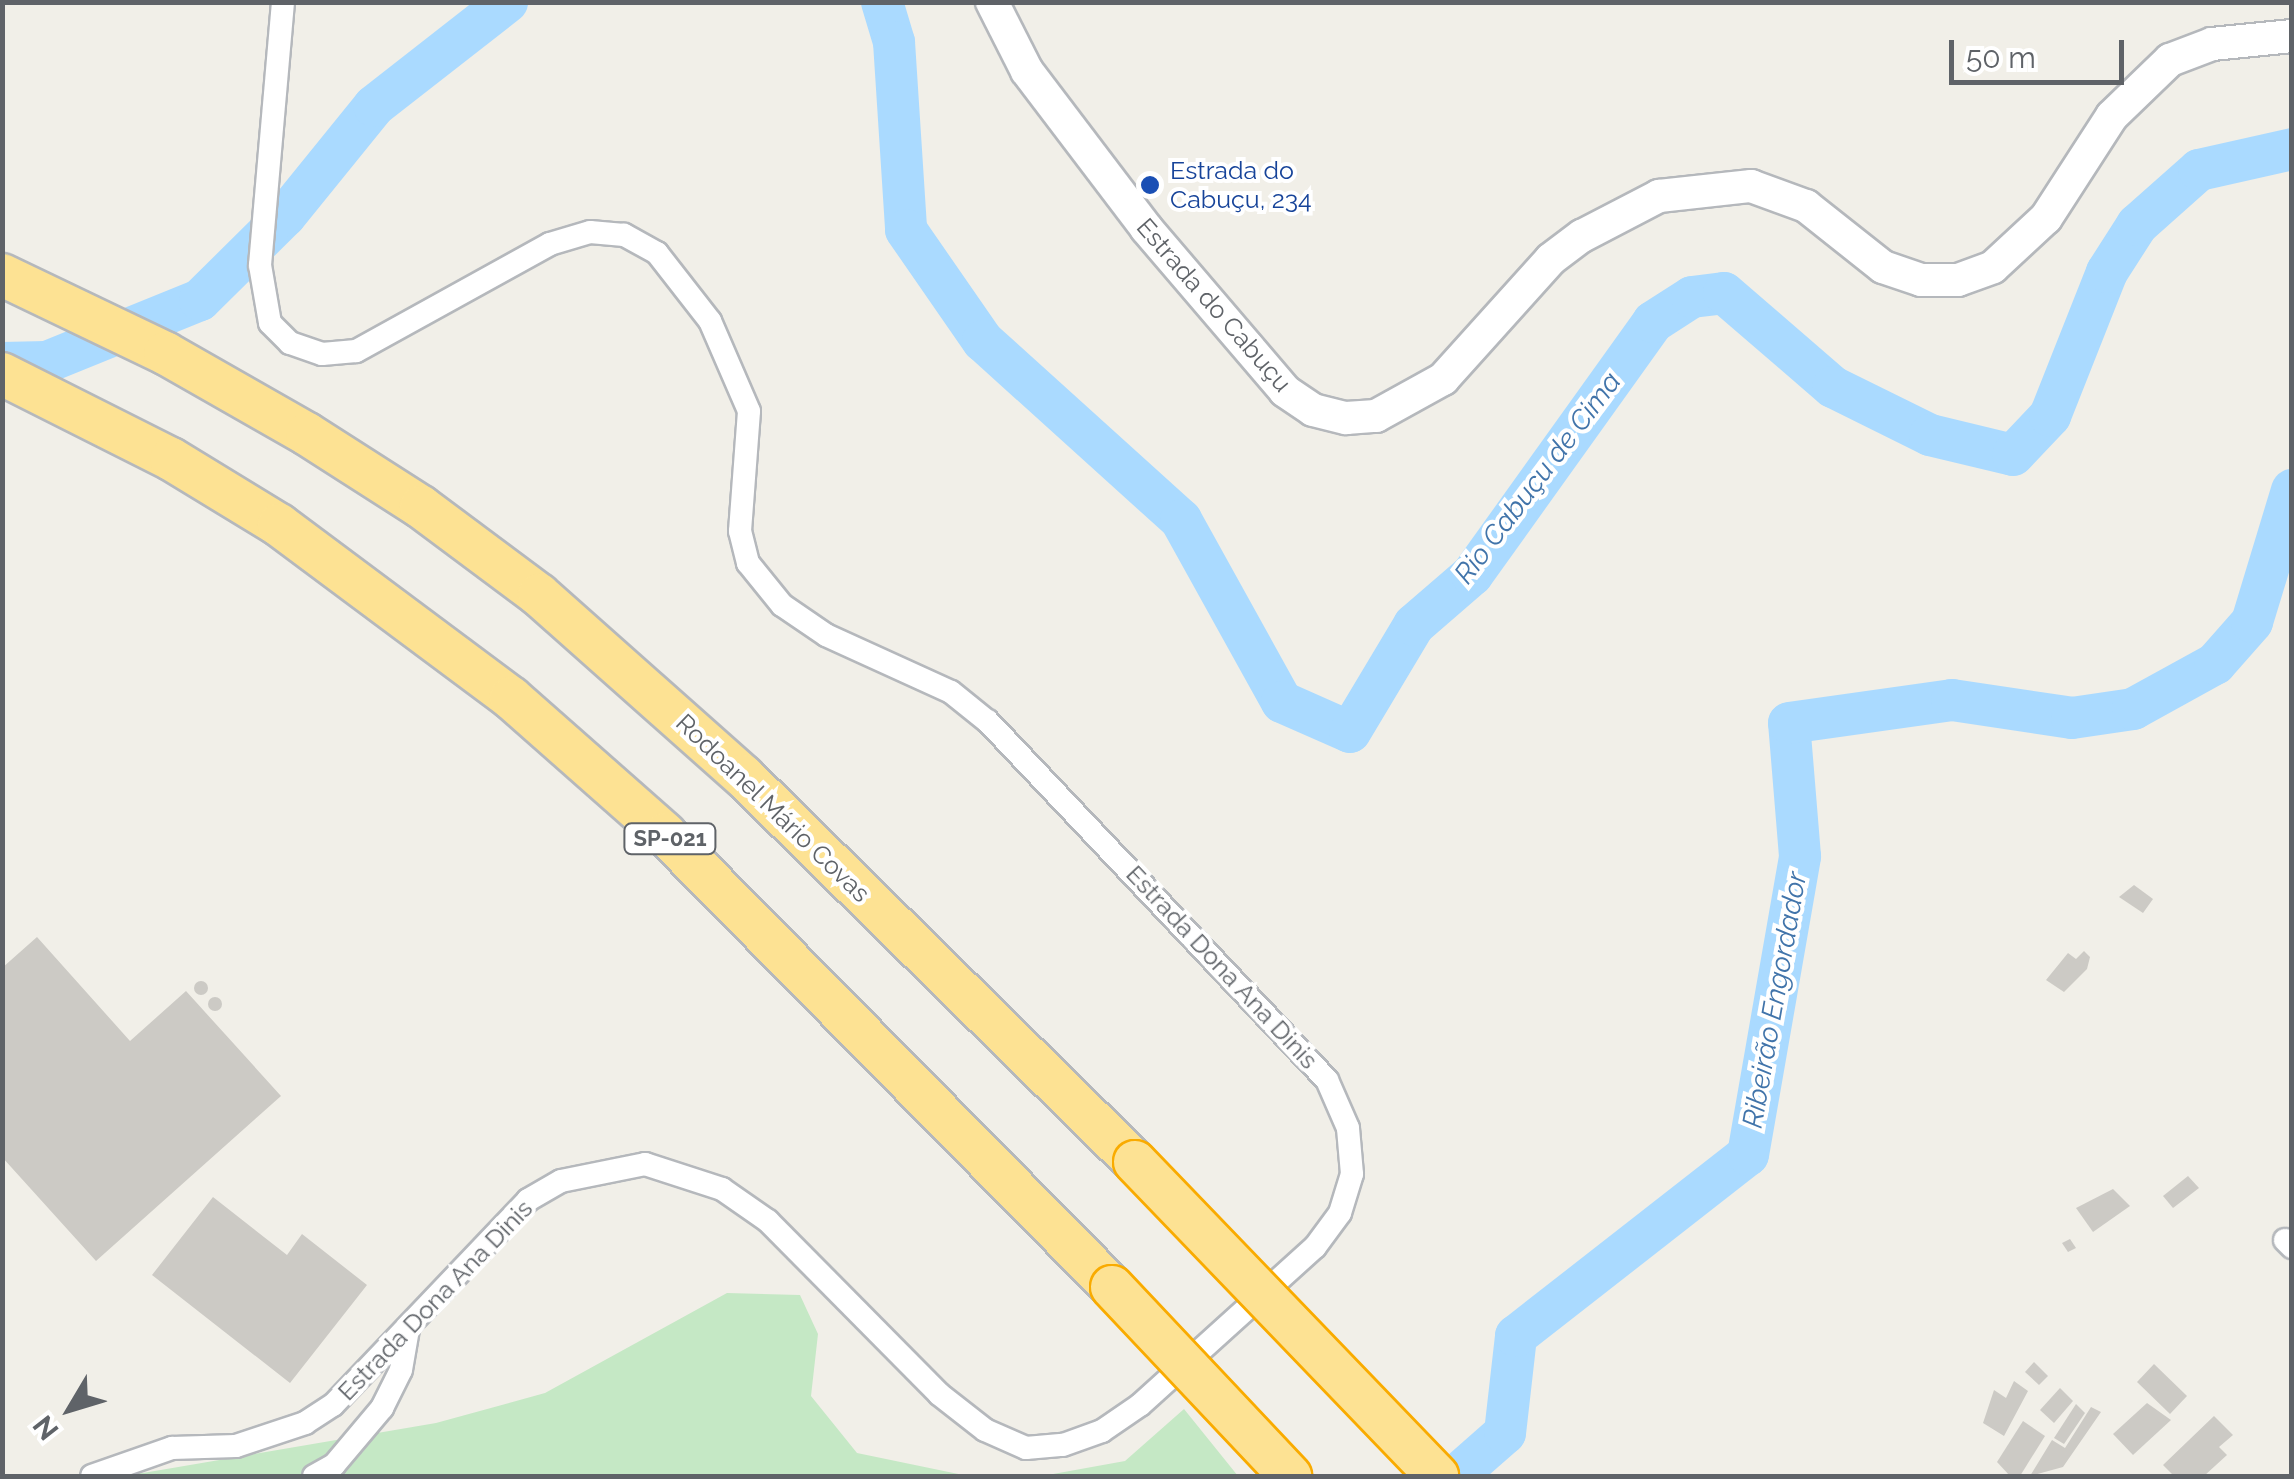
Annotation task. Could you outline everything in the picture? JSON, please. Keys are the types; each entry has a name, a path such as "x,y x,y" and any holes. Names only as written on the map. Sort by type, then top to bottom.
{"highway":[{"name":"Rodoanel Mário Covas","path":"2,275 165,353 307,434 420,507 642,683 1135,1162 1438,1476"},
{"name":"SP-021","path":"2,374 171,459 395,607 594,768 1112,1286 1290,1476"}],"main road":[{"name":"Estrada do Cabuçu","path":"992,2 1027,72 1222,317 1285,391 1313,410 1346,418 1376,416 1443,380 1551,260 1582,236 1659,196 1751,186 1806,206 1882,267 1921,280 1958,280 1993,266 2046,218 2112,116 2170,60 2212,44 2292,36"}],"street":[{"name":"Estrada Dona Ana Dinis","path":"92,1476 172,1448 236,1446 305,1423 332,1406 528,1200 561,1181 646,1164 722,1189 768,1221 938,1394 985,1430 1026,1448 1063,1446 1102,1431 1140,1405 1315,1247 1340,1213 1352,1174 1348,1128 1327,1080 1292,1036 986,721 950,692 826,635 782,605 759,577 740,531 749,411 710,321 657,253 624,235 590,232 550,244 386,339 322,354 290,343 270,323 260,265 283,2"},
{"path":"314,1476 334,1465 382,1408 401,1370 408,1329"}],"green space":[{"path":"727,1293 800,1295 818,1334 811,1396 857,1453 968,1476 6,1476 143,1473 436,1423 545,1393"},
{"path":"1184,1409 1238,1476 1042,1476 1125,1461"}],"building":[{"path":"2134,885 2153,899 2143,913 2119,897"},
{"path":"37,937 130,1041 186,991 281,1096 96,1261 2,1157 2,968"},
{"path":"2084,951 2090,957 2087,969 2064,992 2046,980 2068,953 2076,959"},
{"path":"201,981 208,988 201,995 194,988"},
{"path":"215,997 222,1004 215,1011 208,1004"},
{"path":"2188,1176 2199,1188 2173,1208 2163,1196"},
{"path":"2113,1189 2130,1206 2093,1232 2076,1208"},
{"path":"213,1197 287,1255 302,1234 367,1285 290,1383 152,1275"},
{"path":"2070,1239 2076,1248 2068,1252 2062,1243"},
{"path":"2034,1362 2048,1376 2039,1385 2025,1372"},
{"path":"2154,1364 2187,1396 2170,1414 2137,1382"},
{"path":"2014,1381 2028,1391 2004,1436 1983,1423 1994,1390 2006,1398"},
{"path":"2060,1388 2073,1401 2054,1423 2040,1410"},
{"path":"2147,1403 2171,1420 2133,1455 2113,1434"},
{"path":"2076,1404 2085,1413 2064,1444 2054,1438"},
{"path":"2091,1407 2101,1412 2063,1467 2030,1476 2052,1440 2065,1448"},
{"path":"2214,1416 2233,1435 2219,1447 2227,1455 2204,1476 2174,1476 2163,1465"},
{"path":"2023,1421 2045,1436 2020,1476 2010,1476 1997,1462"}],"waterway":[{"name":"Rio Cabuçu de Cima","path":"2,363 47,362 200,300 285,216 374,106 507,2"},
{"name":"Rio Cabuçu de Cima","path":"882,2 894,42 906,230 983,341 1181,520 1282,702 1350,732 1414,625 1472,575 1653,322 1692,297 1724,293 1833,387 1930,435 2013,455 2050,416 2107,272 2137,225 2199,170 2292,149"},
{"name":"Ribeirão Engordador","path":"1456,1476 1505,1433 1516,1336 1748,1155 1800,856 1789,723 1952,700 2072,718 2133,709 2215,664 2252,622 2292,490"}],"place":[{"name":"Estrada do Cabuçu, 234","path":"1150,185"}]}
